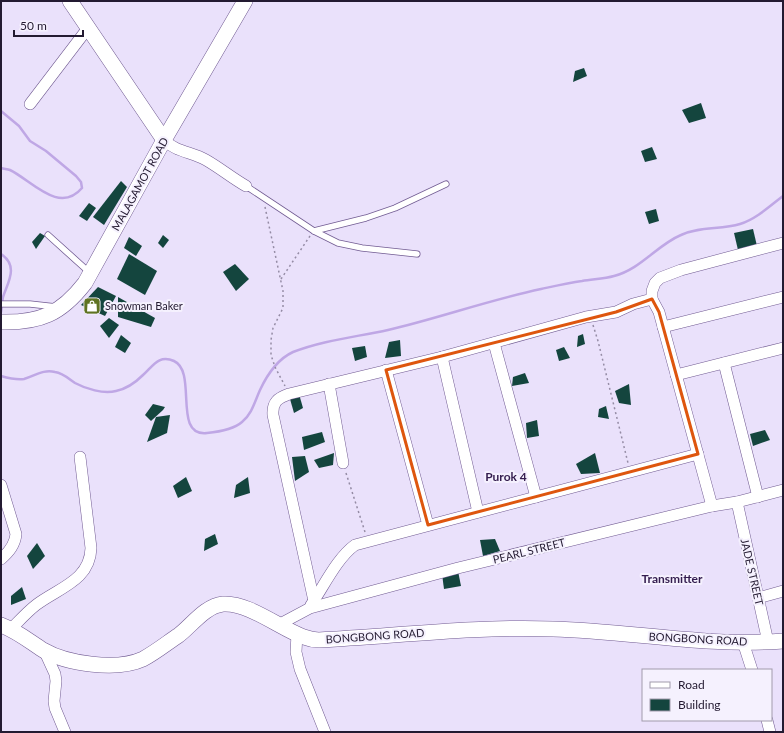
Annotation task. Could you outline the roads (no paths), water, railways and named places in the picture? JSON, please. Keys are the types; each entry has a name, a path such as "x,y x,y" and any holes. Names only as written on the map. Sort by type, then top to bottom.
{"street":[{"path":"70,1 164,140 176,149 206,160 246,186"},
{"name":"MALAGAMOT ROAD","path":"1,322 17,323 39,319 62,307 78,293 91,274 164,140 245,1"},
{"path":"30,104 88,28"},
{"path":"712,506 659,312 652,298 652,291 660,278 668,274 783,243"},
{"path":"663,327 783,297"},
{"path":"312,604 273,415 273,406 279,398 289,394 442,357 586,317 616,312 633,304 652,298"},
{"path":"494,343 536,497"},
{"path":"676,375 783,348"},
{"path":"442,357 478,512"},
{"path":"724,363 758,497"},
{"path":"386,370 428,525"},
{"path":"329,384 343,463"},
{"path":"312,604 348,550 355,544 698,454"},
{"path":"6,627 36,605 78,578 87,567 91,557 91,548 80,457"},
{"path":"1,485 16,534 15,541 11,549 1,559"},
{"name":"PEARL STREET","path":"280,624 312,604 783,490"},
{"name":"JADE STREET","path":"737,502 758,598 779,642"},
{"path":"758,598 783,591"},
{"name":"BONGBONG ROAD","path":"6,627 44,650 68,660 84,663 115,664 142,659 158,651 203,614 214,607 223,604 236,606 250,611 280,624 306,638 319,640 451,630 553,629 707,641 779,642"},
{"path":"297,634 296,652 300,670 325,732"},
{"path":"743,642 752,669"},
{"path":"44,650 55,674 56,681 54,701 58,716 65,732"},
{"path":"767,721 770,732"}],"lane":[{"path":"314,231 366,218 395,208 446,184"},
{"path":"246,186 314,231 338,243 350,246 417,254"},
{"path":"48,235 91,274"},
{"path":"1,304 40,304 62,307"}],"waterway":[{"path":"1,111 19,126 30,141 46,151 76,176 81,182 82,188 73,195 64,198 55,197 45,193 10,170 1,168"},
{"path":"1,376 24,379 43,372 51,371 66,376 75,383 89,389 111,392 127,387 160,360 169,359 181,367 184,377 190,425 197,432 207,433 220,431 235,427 245,419 251,411 260,390 270,373 282,359 293,352 328,342 388,330 522,293 586,280 606,278 624,273 641,263 672,239 696,230 733,226 746,222 763,212 783,196"},
{"path":"1,254 10,264 11,269 11,274 3,297 1,312"}],"place":[{"name":"Snowman Baker","path":"92,306"}],"district":[{"name":"Purok 4","path":"506,477"},
{"name":"Transmitter","path":"672,579"}]}
